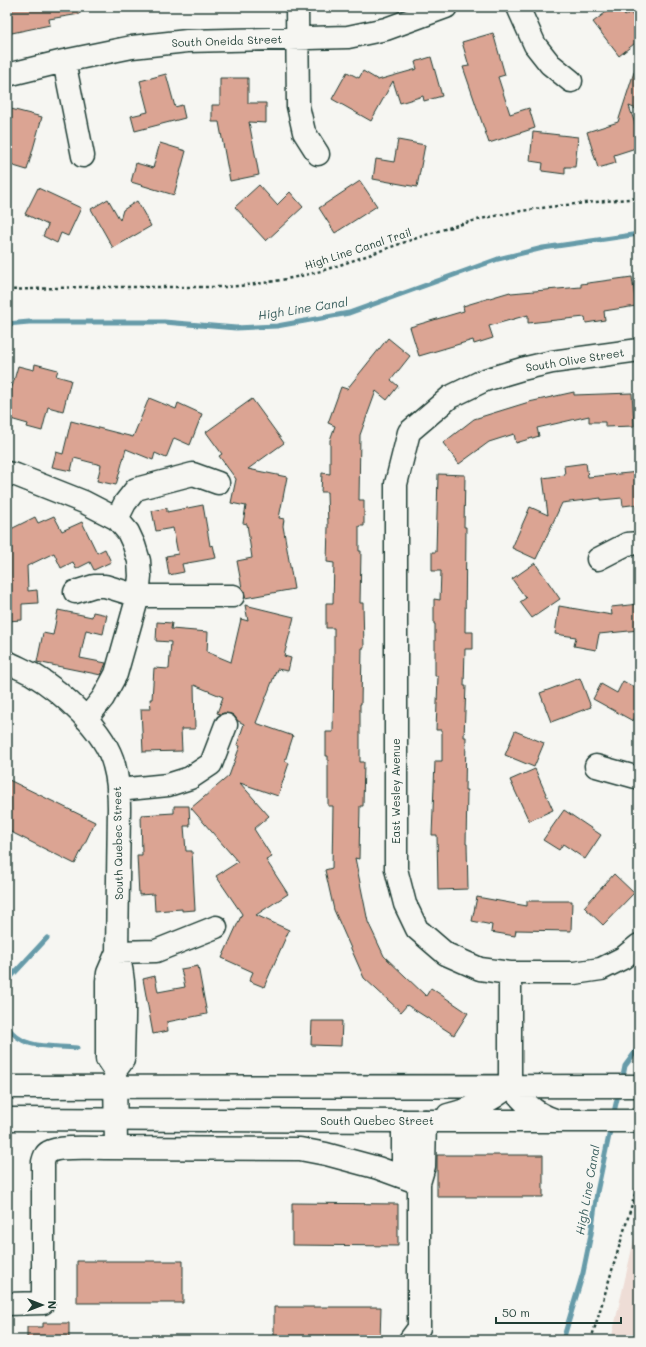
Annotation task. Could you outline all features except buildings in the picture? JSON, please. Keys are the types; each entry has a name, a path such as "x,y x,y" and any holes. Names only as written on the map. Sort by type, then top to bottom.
{"street":[{"path":"297,7 298,106 304,132 318,154"},
{"name":"South Oneida Street","path":"7,75 64,61 132,47 187,41 348,37 386,29 446,7"},
{"path":"518,7 536,45 550,64 571,81"},
{"path":"64,61 83,156"},
{"name":"South Olive Street","path":"409,432 450,398 485,380 552,362 639,350"},
{"name":"East Wesley Avenue","path":"409,432 396,484 396,870 404,904 417,929 446,954 480,969 510,974 574,973 601,969 623,958 639,945"},
{"path":"7,473 16,475 84,502 117,519 128,532 134,545 139,561 140,576 138,596 116,674 103,698 86,719"},
{"path":"117,519 125,503 136,489 193,474 218,483"},
{"path":"598,559 627,544 639,543"},
{"path":"75,592 94,586 105,586 117,588 138,596 233,596"},
{"name":"South Quebec Street","path":"7,662 32,675 62,696 86,719 102,738 114,764 118,790 119,884 117,952 121,963 124,982 123,1060 115,1079 115,1119"},
{"path":"118,790 168,785 190,778 211,764 226,725"},
{"path":"596,766 639,778"},
{"path":"117,952 156,951 216,928"},
{"path":"510,974 510,1085 520,1097 538,1113 547,1118 559,1121"},
{"path":"7,1088 115,1079 638,1086"},
{"path":"411,1180 424,1166 425,1121 478,1105 499,1095 510,1085"},
{"name":"South Quebec Street","path":"7,1119 634,1121"},
{"path":"115,1119 116,1148"},
{"path":"403,1121 403,1147 411,1180 419,1328 410,1340"},
{"path":"378,1168 394,1158 403,1147"},
{"path":"7,1304 43,1303 42,1173 43,1162 46,1154 52,1150 116,1148 300,1149 319,1152 378,1168 411,1180"}],"path":[{"name":"High Line Canal Trail","path":"7,290 52,287 241,286 321,271 484,218 536,209 639,198"},
{"path":"592,1340 639,1181"}],"shaded area":[{"path":"639,1218 639,1340 611,1340"}],"waterway":[{"name":"High Line Canal","path":"7,324 29,322 164,322 236,328 277,326 349,313 498,259 543,248 639,234"},
{"path":"7,981 47,938"},
{"path":"7,1026 21,1040 29,1043 77,1048"},
{"name":"High Line Canal","path":"622,1081 625,1066 639,1047"},
{"name":"High Line Canal","path":"613,1116 619,1091"},
{"name":"High Line Canal","path":"563,1340 583,1273 591,1234 597,1192 611,1126"}]}
